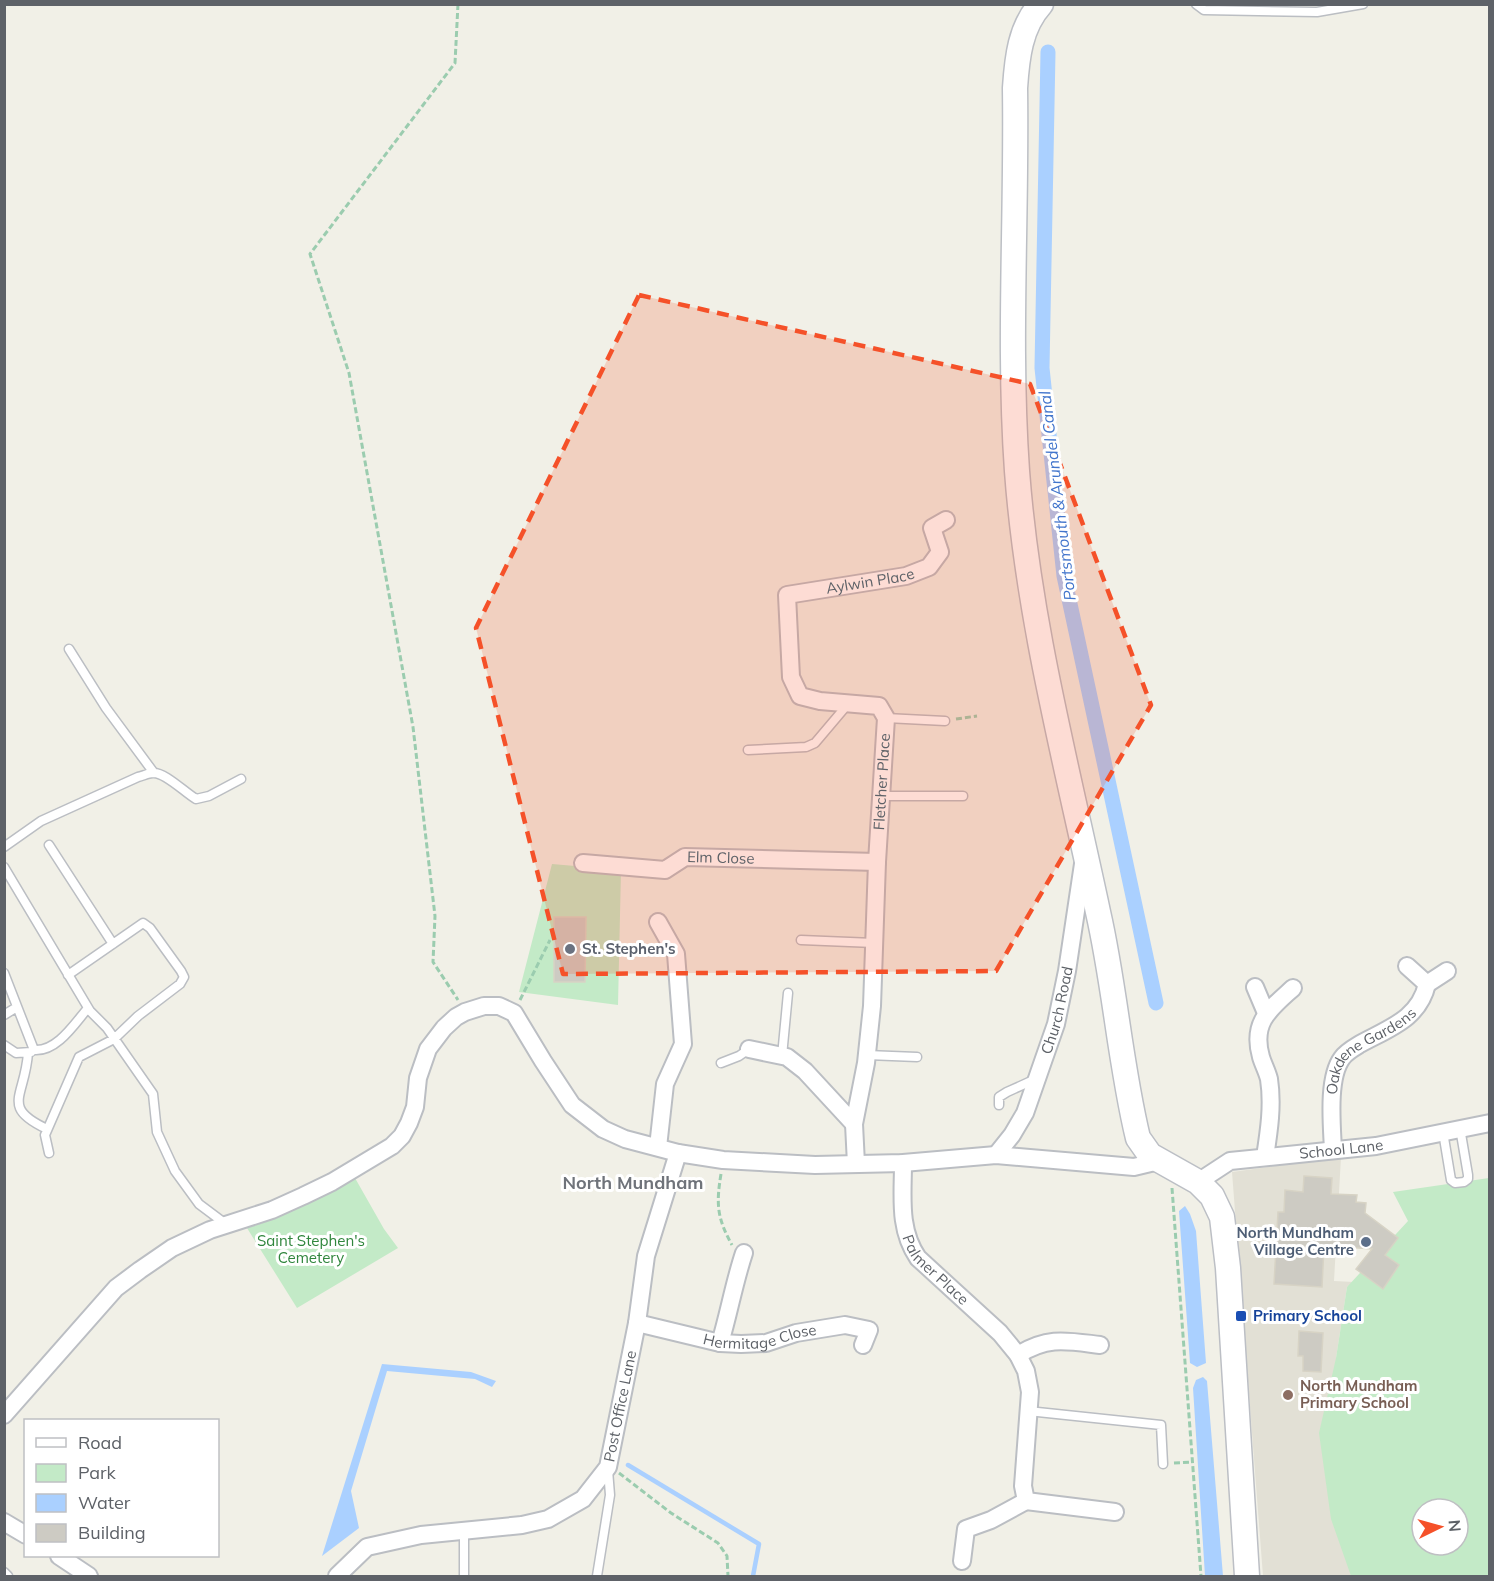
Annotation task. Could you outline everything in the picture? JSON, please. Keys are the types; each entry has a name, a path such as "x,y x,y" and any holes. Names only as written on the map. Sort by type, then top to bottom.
{"main road":[{"path":"1041,4 1030,20 1021,40 1016,78 1012,306 1017,474 1032,589 1066,770 1099,915 1135,1127 1142,1146 1166,1165 1198,1182 1212,1196 1222,1216 1228,1268 1247,1576"}],"street":[{"name":"Aylwin Place","path":"788,595 906,576 929,567 940,552 932,528 946,520"},
{"name":"Fletcher Place","path":"788,595 791,677 800,696 820,701 879,706 886,718 876,862 872,1006 867,1055 854,1124 856,1164"},
{"name":"Church Road","path":"996,1155 1012,1135 1025,1113 1056,1024 1067,971 1085,854"},
{"name":"Elm Close","path":"583,863 665,870 685,857 876,862"},
{"path":"658,922 676,954 683,1044 665,1084 658,1148"},
{"path":"1407,966 1427,984 1447,971"},
{"name":"Oakdene Gardens","path":"1333,1150 1331,1111 1334,1079 1342,1058 1356,1046 1390,1030 1406,1019 1417,1007 1427,984"},
{"path":"1255,987 1266,1013"},
{"path":"1265,1157 1271,1116 1269,1078 1258,1044 1258,1030 1266,1013 1293,987"},
{"path":"4,1415 116,1288 172,1248 210,1230 272,1210 303,1196 332,1182 392,1146 409,1124 415,1107 418,1078 428,1049 444,1028 465,1012 484,1006 499,1006 514,1013 572,1105 603,1129 625,1139 678,1153 723,1160 815,1166 903,1163 996,1155 1134,1167 1166,1165"},
{"path":"749,1049 787,1057 805,1071 854,1124"},
{"name":"School Lane","path":"1198,1182 1230,1161 1376,1146 1490,1123"},
{"name":"Post Office Lane","path":"337,1576 367,1547 421,1535 522,1525 548,1519 583,1499 608,1467 637,1323 645,1256 678,1153"},
{"name":"Palmer Place","path":"903,1163 903,1215 909,1245 918,1258 1000,1333 1018,1355 1026,1371 1030,1392 1023,1485 1026,1501"},
{"path":"720,1343 744,1253"},
{"name":"Hermitage Close","path":"637,1323 720,1343 766,1342 796,1333 845,1325 869,1330 863,1345"},
{"path":"1018,1355 1031,1347 1058,1340 1100,1345"},
{"path":"962,1561 966,1529 991,1520 1026,1501 1114,1512"},
{"path":"4,1522 24,1534"},
{"path":"60,1557 88,1576"}],"lane":[{"path":"1196,4 1204,10 1317,12 1363,4"},
{"path":"69,649 106,708 154,773"},
{"path":"748,750 806,747 815,743 849,703"},
{"path":"886,718 945,720"},
{"path":"4,847 41,821 138,777 154,773 166,776 196,799 209,796 241,778"},
{"path":"881,796 963,796"},
{"path":"49,845 113,944"},
{"path":"4,867 88,1008 114,1038 153,1094 157,1132 175,1171 199,1204 227,1225"},
{"path":"49,1153 45,1135 79,1057 114,1038 138,1016 180,984 184,977 150,928 143,923 68,975"},
{"path":"801,940 874,943"},
{"path":"4,974 31,1052 11,1103 13,1111 25,1121 47,1129"},
{"path":"782,1056 788,993"},
{"path":"4,1015 17,1007"},
{"path":"4,1045 16,1053 40,1051 56,1043 88,1008"},
{"path":"721,1064 749,1049"},
{"path":"867,1055 917,1058"},
{"path":"999,1105 999,1097 1038,1078"},
{"path":"1451,1130 1468,1175 1466,1181 1455,1183 1451,1180 1451,1130"},
{"path":"1028,1411 1161,1425 1163,1464"},
{"path":"597,1576 610,1495 608,1467"},
{"path":"464,1531 464,1576"},
{"path":"4,1572 8,1576"}],"path":[{"path":"458,4 455,63 310,254 350,373 413,727 435,916 433,962 465,1012"},
{"path":"945,720 976,716"},
{"path":"514,1013 549,940"},
{"path":"723,1160 717,1205 721,1226 733,1247 744,1253"},
{"path":"1166,1165 1172,1202 1201,1576"},
{"path":"1163,1464 1192,1462"},
{"path":"608,1467 623,1475 671,1513 718,1543 727,1556 728,1576"}],"highlighted area":[{"path":"639,295 1030,384 1151,705 996,971 563,974 476,628"}],"shaded area":[{"name":"North Mundham Primary School","path":"1341,1157 1334,1281 1354,1282 1347,1287 1336,1358 1351,1576 1263,1576 1232,1172"}],"green space":[{"path":"552,864 621,870 618,1005 519,992"},
{"name":"Saint Stephen's Cemetery","path":"355,1178 384,1229 398,1248 297,1308 247,1228 277,1218"},
{"path":"1489,1178 1489,1576 1351,1576 1331,1519 1319,1433 1336,1358 1347,1287 1408,1221 1393,1192"}],"water":[{"path":"1185,1206 1196,1231 1206,1363 1197,1367 1190,1363 1179,1211"},
{"path":"382,1364 471,1372 496,1381 492,1387 475,1379 387,1371 351,1491 359,1528 322,1556"},
{"path":"1203,1377 1207,1381 1223,1576 1205,1576 1193,1388 1196,1380"}],"building":[{"name":"St. Stephen's","path":"554,917 586,917 585,982 554,982"},
{"path":"1304,1176 1332,1178 1331,1194 1357,1195 1356,1202 1366,1203 1365,1213 1398,1238 1385,1255 1399,1265 1383,1289 1356,1269 1372,1249 1331,1246 1324,1247 1322,1287 1274,1284 1278,1212 1284,1212 1285,1190 1303,1192"},
{"path":"1299,1331 1323,1333 1321,1372 1303,1371 1303,1356 1298,1356"}],"waterway":[{"name":"Portsmouth & Arundel Canal","path":"1048,52 1042,368 1064,576 1156,1003"},
{"path":"628,1465 759,1544 753,1576"}],"place":[{"name":"St. Stephen's","path":"570,949"},
{"name":"North Mundham Village Centre","path":"1366,1242"},
{"name":"Primary School","path":"1241,1316"},
{"name":"North Mundham Primary School","path":"1288,1395"}],"district":[{"name":"North Mundham","path":"633,1183"}]}
